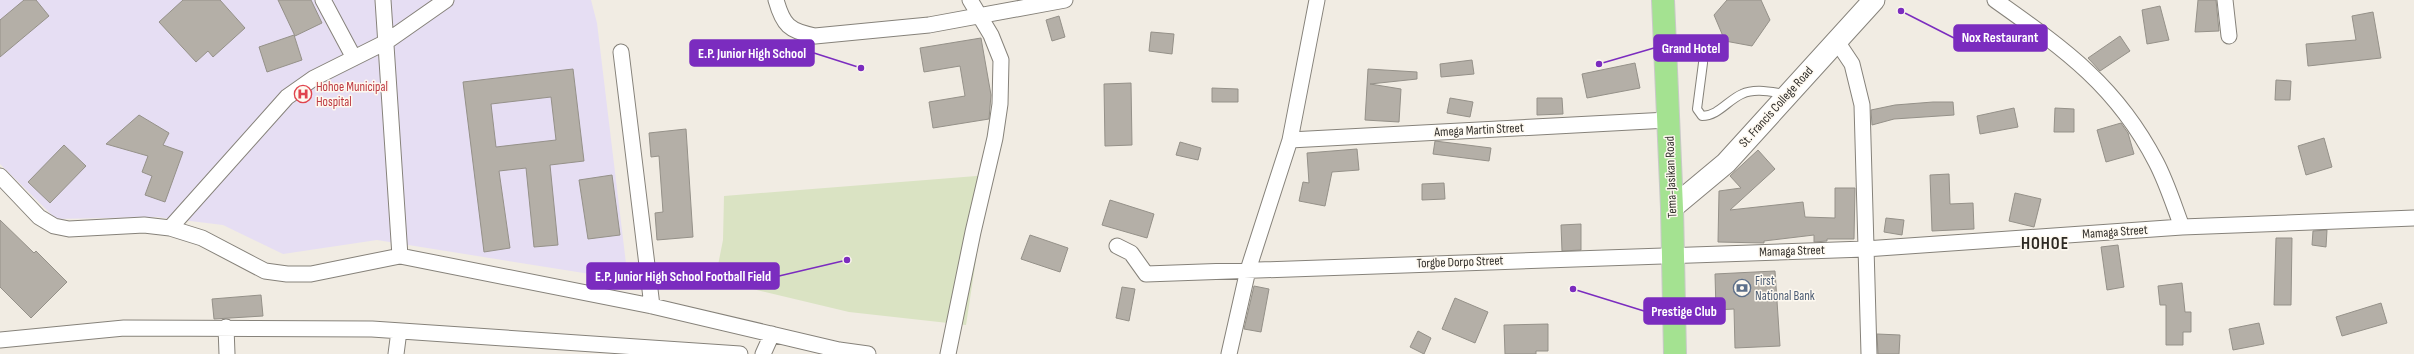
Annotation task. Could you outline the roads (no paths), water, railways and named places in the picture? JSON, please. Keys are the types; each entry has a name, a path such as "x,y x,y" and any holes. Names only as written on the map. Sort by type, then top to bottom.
{"highway":[{"name":"Tema-Jasikan Road","path":"1663,0 1672,208 1675,354"}],"main road":[{"name":"St. Francis College Road","path":"1672,208 1726,163 1870,1"}],"street":[{"path":"323,0 354,58"},
{"path":"383,0 400,256"},
{"path":"170,228 287,97 300,86 386,42 446,0"},
{"path":"776,0 785,24 796,32 815,36 929,25 1065,0"},
{"path":"948,354 973,232 995,138 1000,104 1001,60 991,35 970,0"},
{"path":"1229,354 1248,270 1290,140 1318,0"},
{"path":"1995,0 2065,50 2094,76 2120,105 2157,163 2182,227"},
{"path":"2225,0 2229,36"},
{"path":"1836,40 1852,64 1862,104 1869,354"},
{"path":"621,52 652,306"},
{"name":"Amega Martin Street","path":"1290,140 1668,120"},
{"path":"0,176 39,218 54,226 69,229 144,225 170,228 202,238 265,270 287,274 311,274 400,256 652,306 839,350 868,354"},
{"name":"Mamaga Street","path":"1673,254 1865,249 2182,227 2414,218"},
{"name":"Torgbe Dorpo Street","path":"1117,246 1131,253 1146,274 1673,254"},
{"path":"226,327 227,354"},
{"path":"0,340 124,328 226,327 399,331 740,354"},
{"path":"396,354 399,331"},
{"path":"763,354 772,334"}],"lane":[{"path":"1703,64 1697,109 1702,116 1709,116 1741,94 1754,90 1788,94"}],"place":[{"name":"Nox Restaurant","path":"1901,11"},
{"name":"Grand Hotel","path":"1599,64"},
{"name":"E.P. Junior High School","path":"861,68"},
{"name":"Hohoe Municipal Hospital","path":"303,94"},
{"name":"E.P. Junior High School Football Field","path":"847,260"},
{"name":"First National Bank","path":"1742,288"},
{"name":"Prestige Club","path":"1573,289"}],"district":[{"name":"HOHOE","path":"2045,244"}]}
